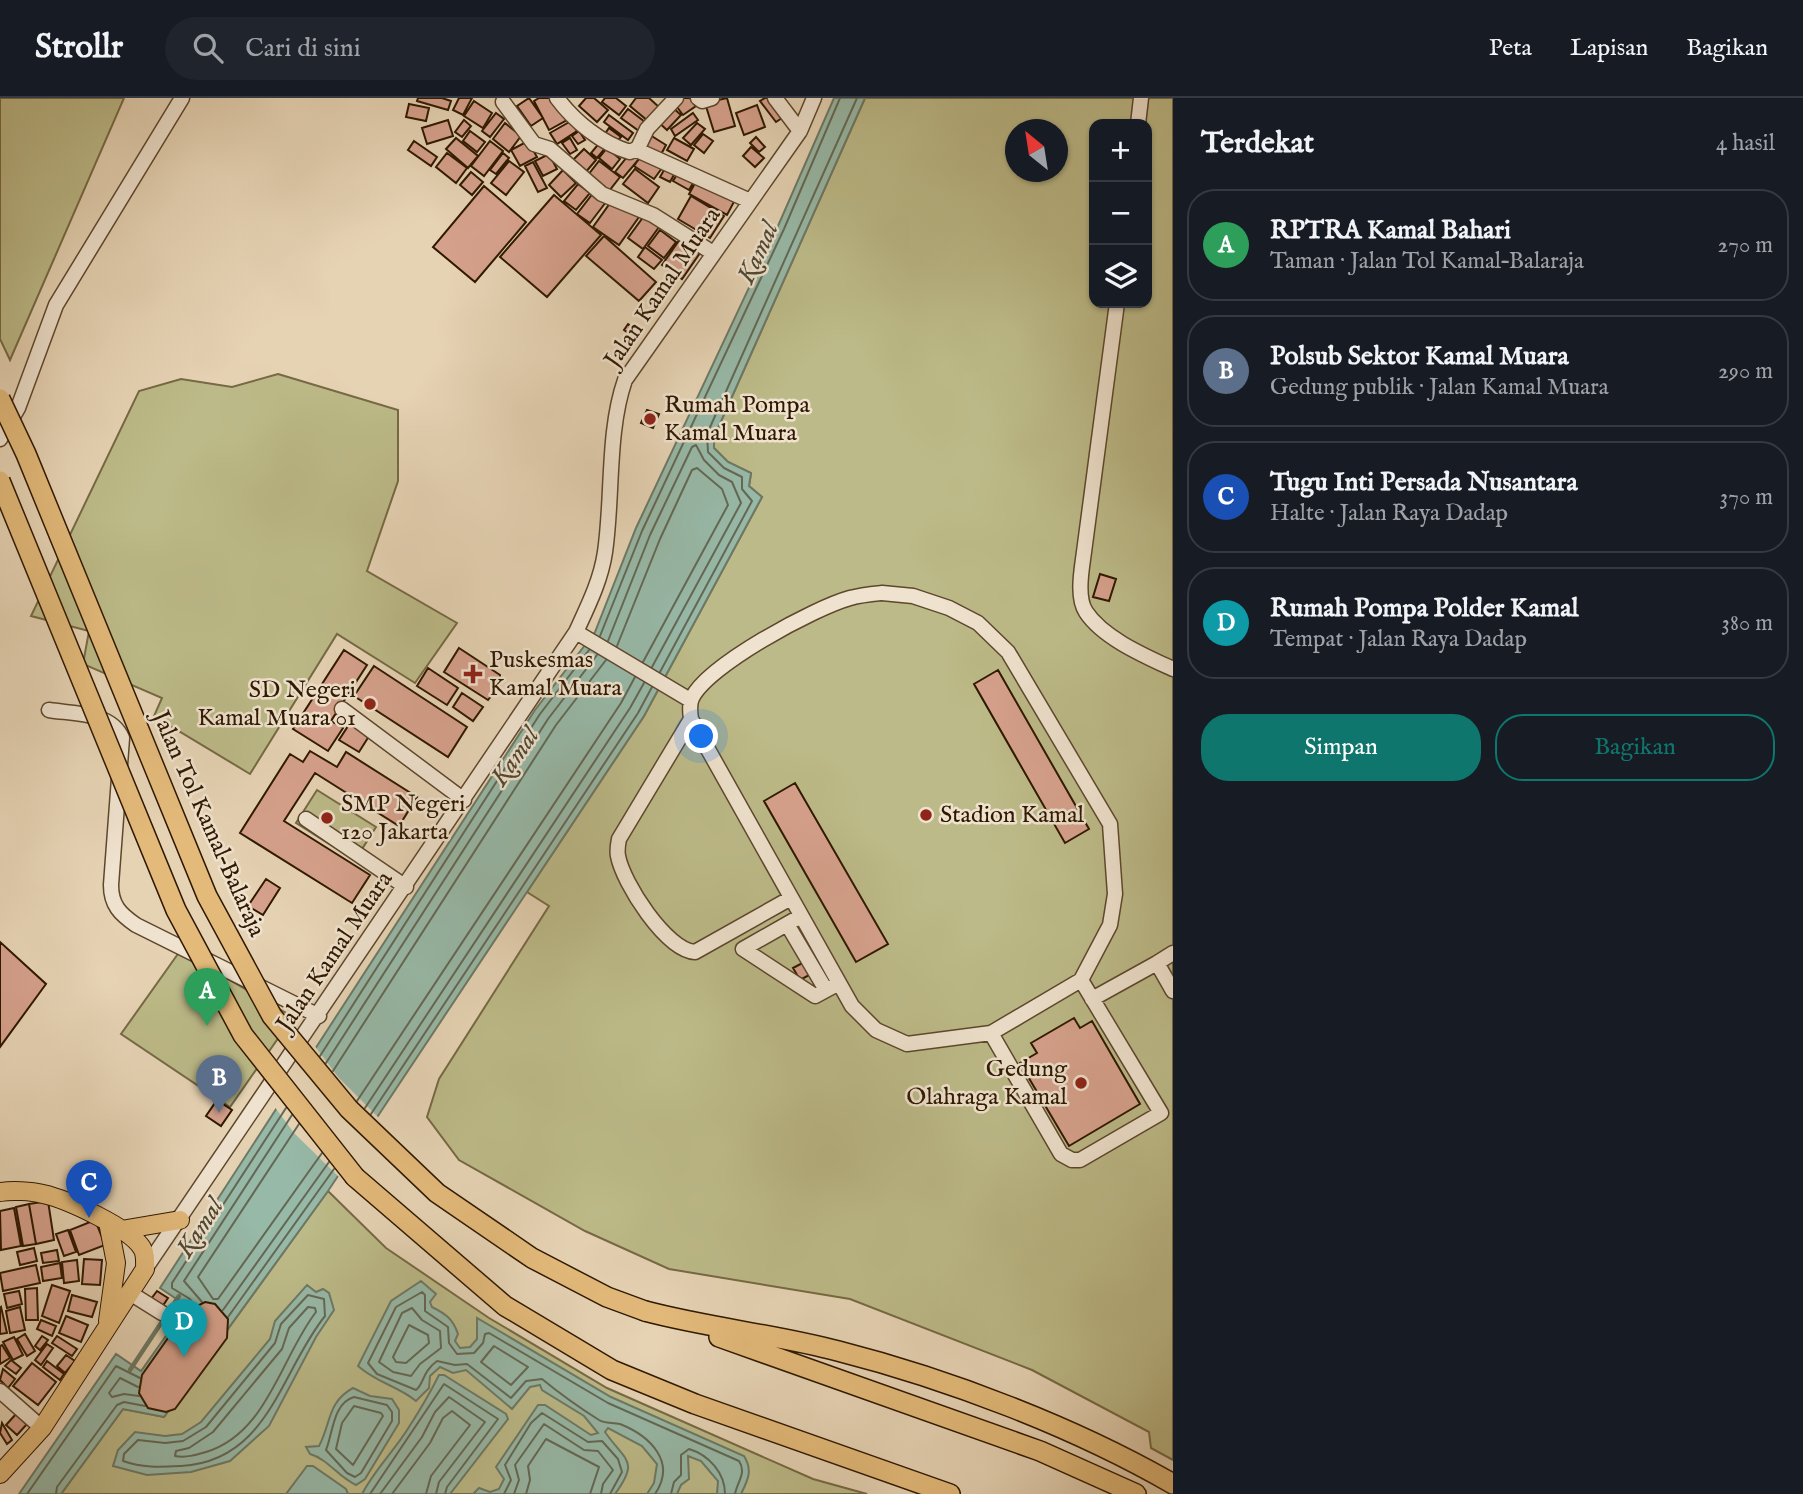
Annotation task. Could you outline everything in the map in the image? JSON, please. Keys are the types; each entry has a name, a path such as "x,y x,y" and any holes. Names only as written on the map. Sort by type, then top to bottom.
{"highway":[{"name":"Jalan Tol Kamal–Balaraja","path":"0,398 26,454 207,896 272,1016 349,1109 438,1193 532,1258 607,1297 645,1311"},
{"path":"0,481 176,910 243,1035 355,1177 505,1306 612,1370 695,1404 950,1494"},
{"path":"645,1311 703,1325 800,1342 886,1364 1063,1430 1173,1484"},
{"path":"645,1311 1040,1451 1136,1494"}],"main road":[{"path":"0,1192 43,1194 114,1226 142,1247 145,1269 42,1428 1,1471"},
{"path":"114,1226 180,1220"},
{"path":"107,1328 116,1263 114,1226"}],"street":[{"path":"0,439 18,408 56,306 182,98"},
{"path":"557,98 590,132 630,152 636,149 647,128 676,98"},
{"path":"698,98 712,98"},
{"path":"775,98 800,131"},
{"name":"Jalan Kamal Muara","path":"145,1269 464,800 581,635 605,552 616,428 625,380 800,131 814,98"},
{"path":"1139,119 1141,98"},
{"path":"503,102 534,144 550,149 602,194 653,215 713,253"},
{"path":"636,149 750,201"},
{"path":"1116,308 1083,561 1084,611 1106,631 1173,669"},
{"path":"787,924 832,986 876,1030 907,1044 991,1033 1081,980 1095,959 1110,925 1115,894 1110,824 1008,652 978,623 949,608 913,596 883,593 850,598 808,616 724,664 704,680 690,700 691,719 801,916 832,986"},
{"path":"581,635 690,700"},
{"path":"342,709 464,800"},
{"path":"49,710 105,720 117,728 122,738 111,885 111,897 118,911 136,925 319,1016"},
{"path":"691,719 619,839 618,855 624,869 659,930 688,951 707,947 791,898"},
{"path":"306,819 406,887"},
{"path":"801,916 743,949 815,996 832,986"},
{"path":"1092,999 1173,953"},
{"path":"1157,962 1173,991"},
{"path":"991,1033 1061,1154 1072,1160 1080,1160 1167,1109 1081,980"},
{"path":"130,1293 162,1313"},
{"path":"0,1391 42,1428"}],"shaded area":[{"path":"0,98 124,98 10,360 0,339"},
{"path":"865,98 1173,98 1173,1460 1151,1448 1149,1432 1032,1370 850,1299 669,1269 585,1231 459,1160 427,1117 439,1079 549,906 527,892 644,716 762,497 749,486 751,473 728,462 714,448 714,437"},
{"path":"278,374 398,410 398,481 367,571 457,623 415,683 337,634 250,774 154,716 162,698 83,664 89,631 31,616 139,391 181,379 232,387"},
{"path":"317,790 376,827 355,860 296,823"},
{"path":"180,951 293,1017 230,1107 121,1034"},
{"path":"328,1191 386,1248 489,1318 607,1388 813,1479 867,1494 61,1494 123,1409 164,1417"}],"water":[{"path":"834,98 865,98 714,437 714,448 728,462 751,473 749,486 762,497 644,716 328,1191 164,1417 123,1409 61,1494 19,1494 116,1354 141,1371 187,1306 160,1288 535,710 595,632 636,528 778,226"},
{"path":"421,1281 436,1294 430,1302 432,1307 454,1324 458,1334 455,1341 460,1348 470,1347 477,1339 477,1318 611,1397 744,1456 748,1475 741,1494 717,1494 718,1481 701,1461 688,1456 689,1479 681,1485 677,1494 647,1494 654,1483 657,1464 642,1446 608,1428 605,1432 624,1455 628,1467 623,1483 615,1494 473,1494 479,1488 490,1492 499,1489 504,1479 496,1467 538,1405 545,1405 591,1435 598,1433 584,1416 542,1390 540,1385 530,1387 512,1409 466,1370 453,1373 440,1367 430,1376 429,1388 416,1401 358,1366 391,1301"},
{"path":"307,1285 316,1292 323,1289 329,1293 334,1310 316,1337 269,1426 230,1461 191,1472 147,1475 113,1466 118,1450 135,1432 165,1436 182,1434 201,1422 270,1339 275,1321"},
{"path":"439,1375 444,1375 506,1414 508,1419 450,1494 362,1494 409,1427"},
{"path":"353,1388 370,1396 392,1399 399,1410 399,1423 365,1479 356,1485 310,1454 306,1447 319,1446 338,1400"},
{"path":"307,1466 313,1466 346,1489 348,1494 286,1494"}],"pier":[{"path":"314,1045 339,1078 380,1119 341,1179 294,1133 274,1106"}],"building":[{"path":"418,98 442,98 451,101 448,110 417,101"},
{"path":"459,98 472,98 463,115 453,110"},
{"path":"529,98 543,118 531,126 517,106"},
{"path":"539,98 555,98 567,120 549,130 534,101"},
{"path":"586,98 594,98 608,110 597,122 579,106"},
{"path":"605,98 616,98 626,106 619,115 602,102"},
{"path":"636,98 649,98 659,107 648,121 630,106"},
{"path":"680,98 690,98 696,106 683,115 674,103"},
{"path":"727,98 735,126 714,132 705,103"},
{"path":"772,98 785,116 776,122 760,101"},
{"path":"474,101 492,113 483,128 464,116"},
{"path":"409,104 429,108 426,121 406,117"},
{"path":"757,105 765,127 744,135 736,113"},
{"path":"671,106 681,115 667,130 657,121"},
{"path":"628,109 645,122 639,131 621,118"},
{"path":"496,113 504,119 490,137 482,131"},
{"path":"693,113 698,120 675,136 671,129"},
{"path":"609,115 633,133 628,140 604,122"},
{"path":"448,120 453,136 427,144 422,128"},
{"path":"464,120 471,126 462,137 455,132"},
{"path":"571,121 577,131 557,144 550,133"},
{"path":"505,123 521,136 509,152 493,139"},
{"path":"697,123 705,129 691,145 683,138"},
{"path":"609,128 621,137 615,144 604,135"},
{"path":"470,131 485,142 477,152 463,141"},
{"path":"579,131 585,140 578,144 572,136"},
{"path":"703,134 713,141 704,153 694,145"},
{"path":"650,135 666,145 659,158 642,148"},
{"path":"756,137 765,147 759,152 750,143"},
{"path":"456,138 478,156 468,168 446,149"},
{"path":"570,138 577,150 570,154 562,143"},
{"path":"674,138 694,149 687,161 667,150"},
{"path":"414,141 437,157 431,166 408,150"},
{"path":"490,141 503,151 484,176 471,166"},
{"path":"528,141 537,157 520,166 511,150"},
{"path":"601,141 607,146 597,158 591,153"},
{"path":"751,147 764,158 755,167 743,156"},
{"path":"607,148 620,159 612,169 599,158"},
{"path":"584,149 596,160 585,173 572,161"},
{"path":"631,152 639,159 623,178 615,172"},
{"path":"447,153 467,168 456,183 436,167"},
{"path":"503,153 509,158 496,174 490,170"},
{"path":"549,154 557,169 543,176 535,161"},
{"path":"642,154 662,168 654,179 634,166"},
{"path":"509,161 524,172 506,195 491,183"},
{"path":"599,161 620,177 609,191 588,175"},
{"path":"533,162 547,188 538,192 525,166"},
{"path":"667,165 676,171 670,182 660,177"},
{"path":"681,168 696,178 689,190 673,181"},
{"path":"635,169 659,187 648,203 623,184"},
{"path":"563,170 576,183 561,197 549,185"},
{"path":"471,172 483,182 472,195 460,185"},
{"path":"698,178 736,198 727,215 689,194"},
{"path":"578,184 590,193 576,210 564,201"},
{"path":"484,186 526,222 475,282 433,247"},
{"path":"594,192 606,202 590,223 577,214"},
{"path":"554,195 601,235 547,297 500,257"},
{"path":"691,196 724,216 710,238 678,219"},
{"path":"613,199 639,217 619,245 593,227"},
{"path":"644,216 659,227 643,249 628,238"},
{"path":"660,230 676,242 664,258 648,246"},
{"path":"604,236 656,282 639,301 586,256"},
{"path":"680,239 700,253 682,279 662,265"},
{"path":"645,247 662,260 654,269 638,257"},
{"path":"628,324 639,331 634,337 624,330"},
{"name":"Rumah Pompa Kamal Muara","path":"647,410 659,414 653,428 641,423"},
{"path":"1100,574 1116,579 1109,601 1093,597"},
{"name":"Puskesmas Kamal Muara","path":"459,648 500,675 500,685 488,700 444,672"},
{"path":"344,650 367,665 331,721 343,728 328,751 293,729"},
{"path":"374,666 467,727 448,757 354,696"},
{"path":"428,668 458,688 447,705 417,686"},
{"path":"998,670 1089,829 1065,843 974,684"},
{"path":"462,693 483,707 473,721 453,707"},
{"path":"352,720 371,733 359,752 339,740"},
{"path":"310,751 337,767 346,752 417,797 399,826 315,773 284,821 370,875 352,903 240,833 290,754 303,762"},
{"path":"795,783 888,944 856,962 764,801"},
{"path":"266,879 280,888 263,915 248,906"},
{"path":"0,942 46,984 0,1047"},
{"path":"806,961 813,973 800,980 793,968"},
{"name":"Gedung Olahraga Kamal","path":"1074,1018 1080,1028 1092,1021 1140,1104 1069,1146 1020,1063 1037,1053 1031,1043"},
{"path":"217,1100 232,1110 221,1126 206,1116"},
{"path":"48,1201 54,1240 36,1244 29,1204"},
{"path":"29,1204 36,1244 23,1246 16,1207"},
{"path":"14,1208 21,1246 1,1250 0,1211"},
{"path":"95,1220 105,1245 79,1255 70,1230"},
{"path":"68,1230 76,1252 64,1256 56,1234"},
{"path":"34,1248 37,1261 20,1265 17,1252"},
{"path":"57,1250 59,1261 43,1263 41,1253"},
{"path":"84,1259 102,1260 100,1285 82,1284"},
{"path":"77,1260 79,1281 64,1283 62,1262"},
{"path":"60,1263 62,1278 43,1281 41,1267"},
{"path":"36,1265 40,1283 3,1291 0,1273"},
{"path":"52,1285 70,1291 59,1323 42,1316"},
{"path":"37,1288 38,1320 26,1320 25,1289"},
{"path":"19,1291 22,1304 7,1308 4,1294"},
{"path":"157,1291 168,1298 162,1307 151,1299"},
{"path":"72,1295 97,1302 92,1317 68,1311"},
{"path":"205,1302 215,1304 228,1319 227,1338 175,1409 166,1412 148,1408 139,1393 142,1375 187,1311"},
{"path":"20,1307 25,1330 10,1333 6,1311"},
{"path":"0,1308 7,1333 0,1334"},
{"path":"66,1316 88,1325 81,1342 59,1333"},
{"path":"41,1320 56,1326 52,1336 37,1329"},
{"path":"25,1334 35,1351 27,1356 17,1339"},
{"path":"42,1336 48,1340 40,1350 35,1346"},
{"path":"57,1336 77,1349 72,1356 52,1343"},
{"path":"14,1337 23,1355 13,1360 3,1342"},
{"path":"47,1344 53,1348 41,1365 35,1360"},
{"path":"2,1345 10,1358 0,1364 0,1346"},
{"path":"66,1355 75,1361 65,1373 57,1366"},
{"path":"11,1360 21,1368 16,1374 5,1366"},
{"path":"47,1361 64,1374 60,1380 43,1367"},
{"path":"32,1363 56,1382 38,1405 13,1386"},
{"path":"3,1369 15,1379 8,1388 0,1380"},
{"path":"16,1414 27,1424 17,1435 6,1425"},
{"path":"2,1423 12,1440 7,1444 0,1433"}],"waterway":[{"name":"Kamal","path":"130,1370 179,1296"}],"place":[{"name":"Rumah Pompa Kamal Muara","path":"650,419"},
{"name":"Puskesmas Kamal Muara","path":"473,674"},
{"name":"SD Negeri Kamal Muara 01","path":"370,704"},
{"name":"Stadion Kamal","path":"926,815"},
{"name":"SMP Negeri 120 Jakarta","path":"327,818"},
{"name":"RPTRA Kamal Bahari","path":"207,1026"},
{"name":"Gedung Olahraga Kamal","path":"1081,1083"},
{"name":"Polsub Sektor Kamal Muara","path":"219,1113"},
{"name":"Tugu Inti Persada Nusantara","path":"89,1218"},
{"name":"Rumah Pompa Polder Kamal","path":"184,1357"}]}
